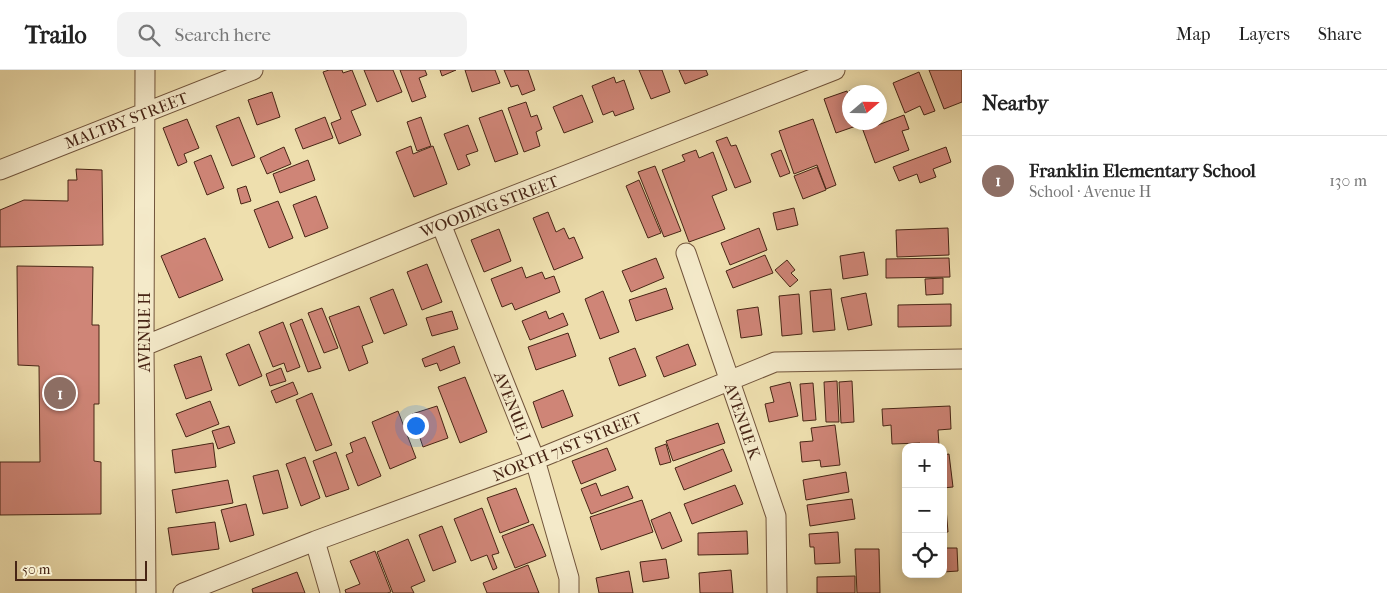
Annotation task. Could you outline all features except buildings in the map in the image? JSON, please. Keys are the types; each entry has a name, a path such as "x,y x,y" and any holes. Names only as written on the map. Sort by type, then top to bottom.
{"street":[{"name":"AVENUE H","path":"145,70 144,346 146,593"},
{"name":"MALTBY STREET","path":"0,170 252,70"},
{"name":"WOODING STREET","path":"144,346 441,224 834,70"},
{"name":"AVENUE J","path":"441,224 535,460 569,578 569,593"},
{"name":"AVENUE K","path":"686,253 776,516 777,593"},
{"name":"NORTH 71ST STREET","path":"183,593 315,541 535,460 775,362 962,358"},
{"path":"315,541 330,593"}],"place":[{"name":"Franklin Elementary School","path":"60,393"}]}
